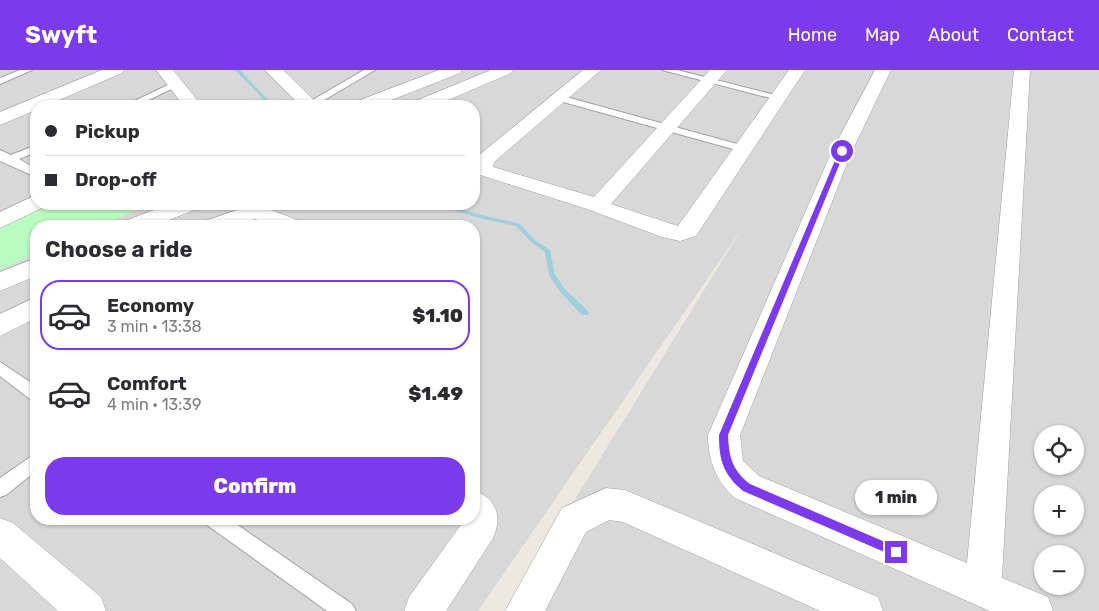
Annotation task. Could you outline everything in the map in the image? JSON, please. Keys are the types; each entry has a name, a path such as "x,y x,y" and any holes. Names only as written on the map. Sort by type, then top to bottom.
{"street":[{"path":"45,100 116,70"},
{"path":"164,70 188,100"},
{"path":"376,100 454,70"},
{"path":"433,100 505,70"},
{"path":"593,70 485,160 482,170 597,205 680,234 688,231 797,70"},
{"path":"883,70 842,151 724,435 724,458 736,479 747,487 1034,611"},
{"path":"983,589 1022,70"},
{"path":"277,71 305,100"},
{"path":"597,205 714,75"},
{"path":"0,119 30,106"},
{"path":"0,221 30,205"},
{"path":"148,220 174,210"},
{"path":"229,220 255,210 278,220"},
{"path":"0,282 30,269"},
{"path":"0,326 30,309"},
{"path":"524,611 574,520 606,504 625,506 864,611"},
{"path":"423,611 481,526 480,518"},
{"path":"0,535 87,611"}],"lane":[{"path":"0,81 28,70"},
{"path":"319,100 371,70"},
{"path":"666,70 714,75 778,97"},
{"path":"141,100 175,85"},
{"path":"559,98 744,149"},
{"path":"0,164 30,151"},
{"path":"0,153 30,170"},
{"path":"0,368 30,390"},
{"path":"0,489 30,466"},
{"path":"223,525 345,611"}],"shaded area":[{"path":"0,70 1099,70 1099,611 506,611 743,227 478,611 0,611"}],"green space":[{"path":"38,210 137,210 113,220 30,220 30,256 0,270 0,229"}],"waterway":[{"path":"237,70 266,100"},
{"path":"458,210 518,225 534,242 548,251 552,275 563,291 585,313"}],"route":[{"path":"842,151 724,435 724,458 736,479 747,487 896,552"}]}
